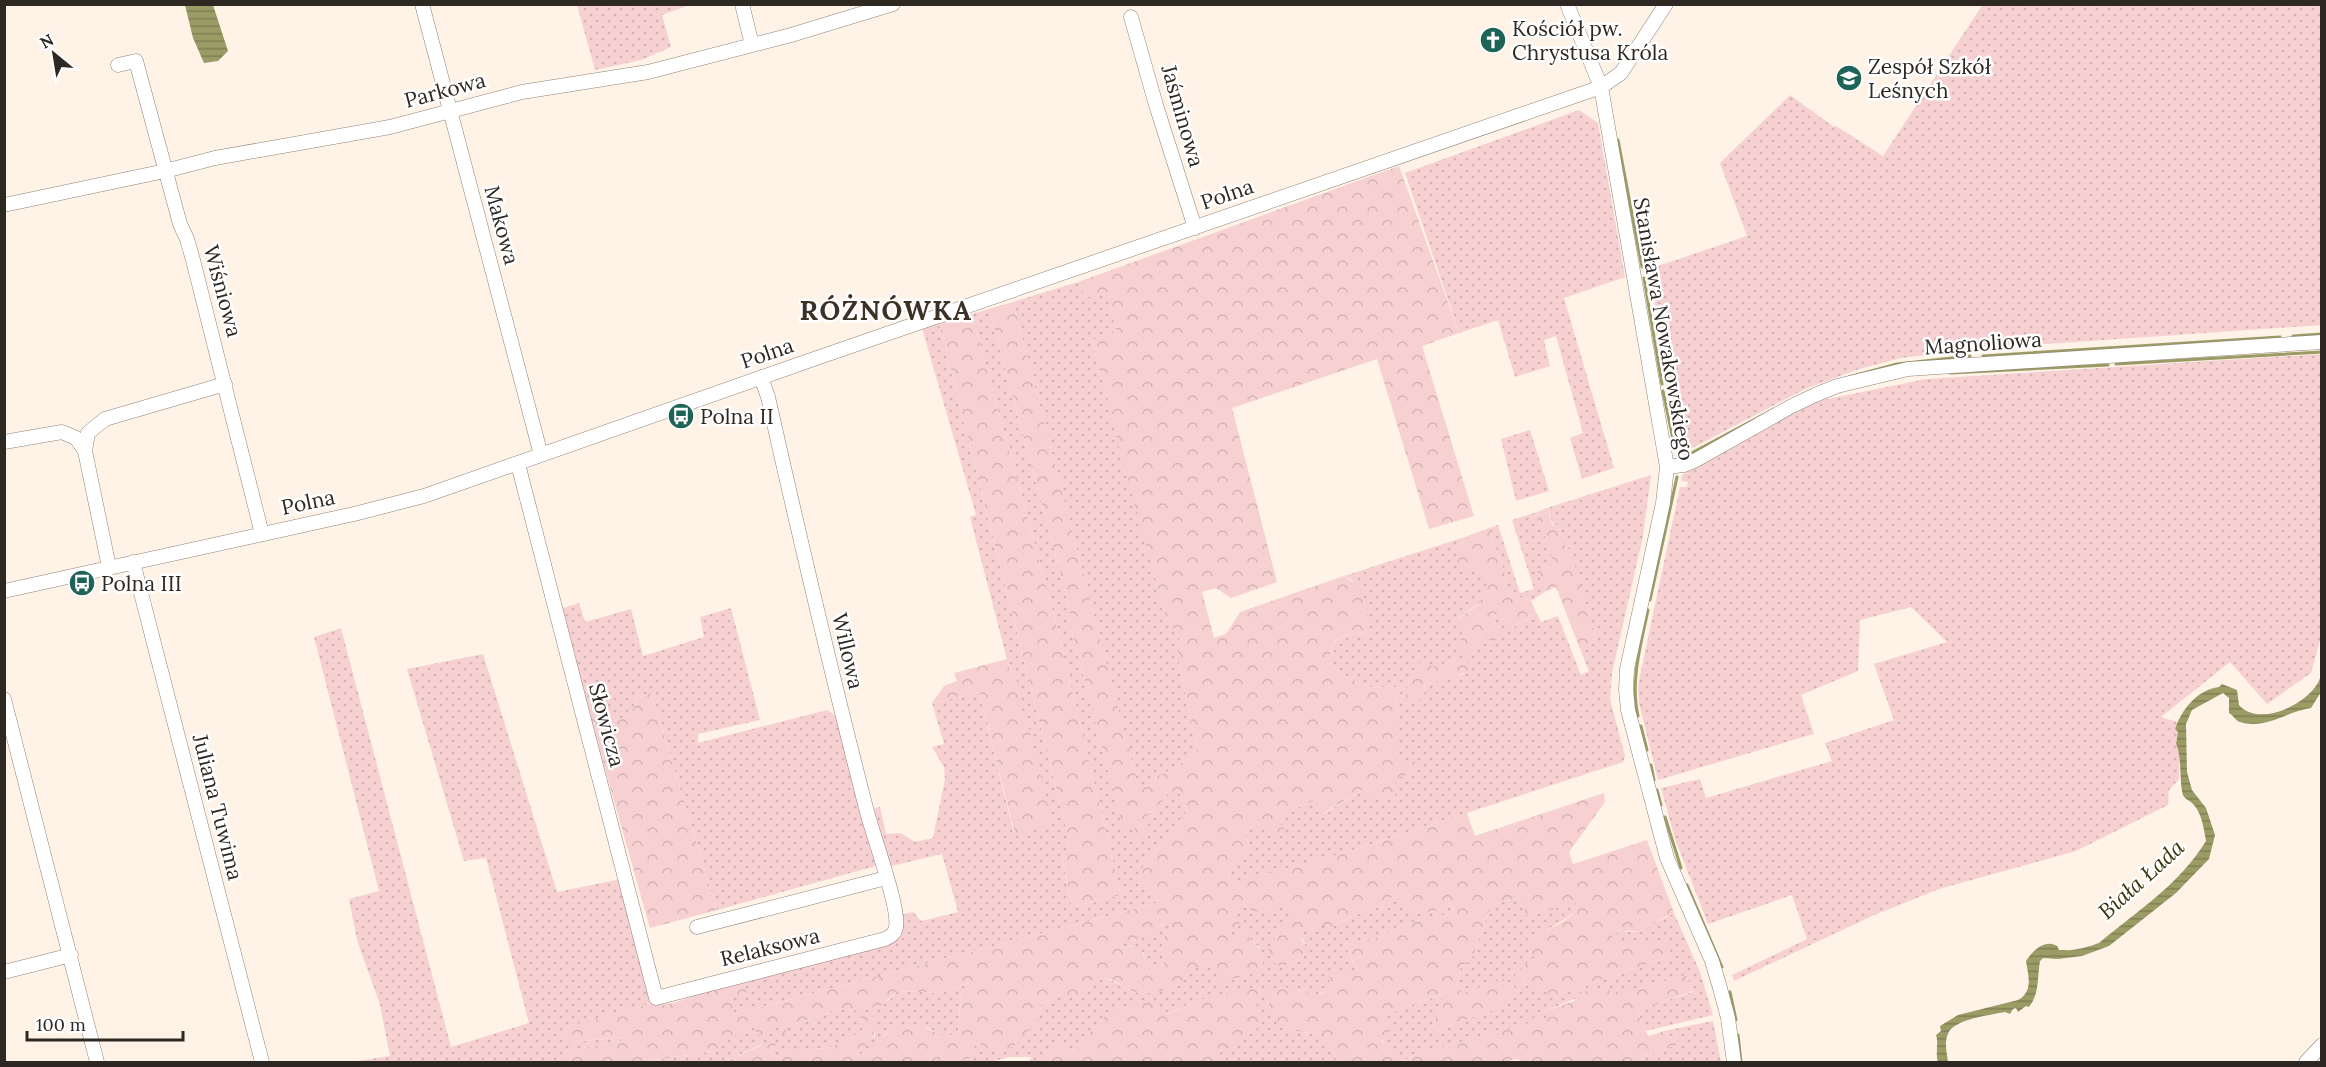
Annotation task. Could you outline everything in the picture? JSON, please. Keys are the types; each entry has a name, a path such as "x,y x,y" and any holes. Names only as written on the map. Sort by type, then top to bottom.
{"street":[{"name":"Makowa","path":"422,4 542,455"},
{"path":"742,4 752,45"},
{"name":"Parkowa","path":"4,205 165,171 215,158 378,129 522,92 648,72 870,13 893,4"},
{"name":"Stanisława Nowakowskiego","path":"1567,4 1601,87 1668,467 1663,503 1627,669 1628,710 1667,858 1712,961 1728,1018 1734,1062"},
{"name":"Polna","path":"4,591 411,500 1601,87 1624,69 1666,4"},
{"name":"Jaśminowa","path":"1131,17 1195,228"},
{"name":"Wiśniowa","path":"118,65 136,61 180,224 189,246 262,534"},
{"name":"Magnoliowa","path":"1668,467 1690,463 1815,395 1837,386 1908,369 2322,342"},
{"name":"Willowa","path":"761,377 768,398 842,715 896,916 896,929 893,934"},
{"path":"109,567 85,451 88,433 101,421 225,384"},
{"path":"4,442 62,432 76,438 85,451"},
{"name":"Słowicza","path":"518,464 656,998"},
{"name":"Juliana Tuwima","path":"134,562 261,1062"},
{"path":"4,699 97,1062"},
{"path":"697,927 886,878"},
{"name":"Relaksowa","path":"656,998 877,942 893,934"},
{"path":"4,972 71,955"},
{"path":"2306,1062 2322,1045"}],"green space":[{"path":"577,4 689,5 662,15 671,47 641,60 595,70"},
{"path":"1983,4 2321,5 2321,325 1976,349 1901,358 1856,370 1805,389 1681,454 1649,269 1747,236 1720,163 1790,95 1834,127 1836,126 1883,156"},
{"path":"1579,110 1598,123 1625,277 1564,298 1614,468 1582,479 1570,438 1583,433 1556,336 1544,340 1550,366 1515,377 1498,320 1459,333 1405,173"},
{"path":"1399,166 1459,333 1422,346 1474,516 1429,529 1377,359 1232,408 1277,582 1231,598 1216,588 1202,592 1214,638 1226,634 1240,612 1344,576 1352,581 1362,594 1371,634 1353,634 1334,642 1330,656 1331,666 1355,682 1366,686 1400,688 1413,678 1418,662 1428,666 1437,666 1456,658 1471,664 1468,669 1458,675 1424,684 1425,692 1422,699 1409,702 1405,698 1408,686 1397,695 1395,706 1399,712 1396,721 1396,765 1413,759 1418,769 1396,779 1395,798 1377,800 1362,790 1323,814 1315,800 1276,817 1285,830 1278,839 1256,825 1242,831 1250,845 1230,869 1229,883 1341,854 1467,813 1475,836 1604,793 1605,802 1569,852 1573,864 1647,840 1674,913 1640,931 1613,933 1612,939 1622,944 1669,944 1671,956 1554,996 1520,982 1516,979 1515,974 1530,960 1539,960 1541,957 1530,956 1527,937 1565,920 1581,902 1527,916 1521,897 1491,905 1473,956 1460,969 1457,989 1466,992 1503,979 1513,985 1518,995 1497,1009 1437,1032 1432,1025 1443,1008 1442,994 1376,1018 1392,1026 1387,1037 1381,1041 1403,1061 1417,1054 1566,1013 1529,1017 1574,1001 1582,992 1599,989 1622,993 1686,975 1693,991 1637,1011 1649,1036 1664,1031 1669,1037 1678,1033 1677,1045 1628,1062 1520,1062 1516,1059 1505,1062 1337,1062 1323,1034 1291,1029 1283,1026 1277,1020 1268,1003 1267,991 1282,987 1312,994 1324,992 1329,988 1330,974 1358,972 1345,944 1383,936 1403,925 1426,918 1452,914 1453,905 1432,912 1408,911 1397,897 1389,898 1387,908 1373,907 1333,926 1321,926 1297,933 1308,950 1302,959 1281,967 1272,961 1268,949 1286,925 1291,905 1261,912 1249,909 1243,904 1237,905 1236,913 1231,917 1241,924 1230,933 1233,937 1245,931 1260,951 1263,966 1256,973 1220,982 1217,973 1211,967 1193,967 1181,982 1162,991 1147,993 1129,990 1111,980 1091,981 1087,994 1076,998 1059,995 1041,1005 1038,1022 1016,1044 1004,1050 995,1050 983,1049 980,1043 974,1045 976,1053 972,1058 951,1062 949,1057 946,1059 942,1056 935,1062 725,1062 772,1040 776,1045 771,1052 777,1058 786,1051 802,1046 808,1052 814,1048 827,1049 863,1031 860,1014 877,1017 871,1040 864,1047 851,1051 854,1055 869,1050 888,1032 906,1025 916,1025 940,1034 958,1036 961,993 971,988 969,983 942,993 898,991 880,1006 852,1011 839,1008 788,1027 783,1036 777,1026 762,1039 750,1024 714,1051 642,1062 557,1062 567,1051 625,1040 625,1037 571,1042 560,1037 563,1028 649,1004 664,1005 742,980 747,992 731,997 734,1014 1157,903 1153,887 1138,890 1144,865 1187,811 1179,792 1172,791 1148,813 1148,838 1136,843 1134,826 1123,829 1070,625 1070,609 989,309 1013,302 1139,789 1177,767 1197,750 1179,664 1179,638 1165,614 1092,340 1116,331 1107,291 1086,298 1078,282","holes":["1163,924 1171,924 1169,933 1162,939 1164,964 1157,971 1149,969 1139,948 1123,948 1121,942 1139,939 1149,935"]},
{"path":"1078,282 1087,297 1107,290 1116,331 1092,341 1165,614 1179,638 1179,664 1197,750 1177,767 1158,776 1139,790 1013,302"},
{"path":"989,309 1070,609 1070,625 1123,828 1134,826 1160,804 1168,792 1173,790 1179,792 1187,811 1144,865 1138,890 1153,887 1157,903 734,1014 730,997 746,992 742,980 875,946 884,947 901,936 903,927 899,915 913,912 921,921 958,912 942,854 887,867 872,809 880,807 886,834 901,833 915,842 933,838 945,779 944,767 932,747 944,744 932,703 979,692 1014,833 1014,670 1010,671 970,517 976,515 922,328 939,323 1070,843 1062,859 1072,907 1121,895 1054,615 972,314"},
{"path":"972,314 1054,615 1121,895 1072,907 1062,858 1070,843 939,323"},
{"path":"2321,354 2322,633 2311,673 2267,704 2230,662 2161,717 2177,722 2175,729 2178,732 2176,744 2179,749 2179,779 2169,790 2168,805 2076,851 1939,889 1872,916 1734,981 1732,975 1807,939 1792,895 1708,924 1675,839 1661,788 1700,779 1706,798 1832,761 1825,743 1894,720 1874,664 1947,642 1911,607 1860,620 1858,671 1801,695 1814,734 1658,780 1639,703 1638,685 1680,487 1687,487 1688,482 1681,481 1682,475 1738,441 1818,401 1926,379"},
{"path":"1530,430 1549,491 1516,501 1501,439"},
{"path":"1651,475 1643,536 1612,673 1610,699 1625,756 1623,762 1341,854 1229,884 1230,869 1250,845 1242,831 1315,800 1324,814 1396,766 1396,721 1399,712 1395,706 1397,695 1408,685 1407,692 1425,692 1424,684 1464,674 1456,658 1441,666 1428,667 1400,688 1371,687 1355,682 1331,666 1331,648 1334,642 1353,634 1370,634 1352,580 1344,576 1465,537 1457,548 1481,568 1490,583 1480,602 1458,619 1464,635 1458,645 1479,642 1482,635 1496,626 1493,618 1497,614 1513,628 1536,612 1541,622 1558,616 1581,675 1589,671 1580,649 1597,640 1569,549 1566,550 1558,525 1554,526 1547,508"},
{"path":"1547,508 1553,526 1558,525 1566,549 1570,549 1597,640 1580,649 1556,587 1545,592 1537,570 1554,565 1537,512"},
{"path":"1537,512 1555,565 1538,570 1545,592 1531,601 1510,593 1504,588 1507,580 1489,528 1498,525 1520,593 1534,589 1512,520"},
{"path":"1489,528 1507,580 1504,588 1510,593 1531,601 1536,612 1513,628 1497,614 1493,618 1496,626 1502,631 1501,636 1495,641 1486,639 1487,633 1482,635 1479,642 1468,653 1457,645 1464,635 1459,630 1458,621 1478,604 1490,583 1481,568 1468,570 1456,564 1461,554 1457,548 1465,537"},
{"path":"579,603 585,622 631,609 643,656 704,637 700,617 731,608 760,720 698,734 698,743 827,710 835,715 876,866 717,910 651,693 637,698 630,716 612,721 583,691 560,609"},
{"path":"341,628 451,1047 529,1023 486,858 464,861 407,669 483,654 557,892 621,879 650,995 649,1004 564,1028 571,1042 626,1037 625,1040 567,1051 557,1062 351,1062 390,1056 380,1005 357,940 349,899 379,891 314,637"},
{"path":"1007,659 1010,671 1014,670 1053,824 1015,834 979,692 932,703 944,686 957,681 954,673"},
{"path":"597,687 603,710 609,709 612,721 630,716 637,698 651,693 717,910 650,928 583,691"},
{"path":"1398,897 1432,912 1453,905 1452,914 1426,918 1403,925 1383,936 1345,944 1358,973 1329,989 1313,995 1299,990 1267,1003 1283,1025 1296,1031 1323,1034 1337,1062 1215,1062 1217,1055 1256,1013 1256,1002 1198,1000 1166,1014 1158,1008 1095,1027 1078,1047 1070,1051 1062,1045 1059,1046 1047,1056 1044,1062 1028,1062 1032,1057 1011,1057 989,1062 951,1062 972,1058 974,1045 1028,1029 1038,1022 1041,1005 1059,995 1076,998 1092,981 1108,980 1137,993 1148,993 1177,984 1193,967 1211,967 1217,973 1260,948 1249,939 1245,931 1233,937 1230,933 1237,921 1230,916 1237,905 1243,904 1248,908 1292,905 1287,924 1275,938 1281,967 1302,959 1305,943 1296,933 1321,926 1333,926 1373,907 1386,908 1389,898"},
{"path":"1522,897 1527,916 1582,901 1572,914 1547,930 1529,949 1530,956 1541,957 1523,984 1536,987 1554,996 1671,956 1668,944 1622,944 1611,939 1613,933 1640,931 1674,913 1700,972 1713,1015 1645,1031 1637,1010 1693,992 1686,975 1622,994 1599,989 1533,1016 1571,1012 1417,1054 1403,1061 1391,1052 1384,1043 1375,1018 1443,994 1443,1008 1432,1025 1437,1032 1518,995 1513,985 1483,987 1466,992 1457,989 1460,969 1473,956 1491,905"},
{"path":"1164,924 1171,924 1169,933 1162,939 1164,964 1157,971 1149,969 1145,963 1144,953 1132,946 1123,948 1121,941 1135,941"},
{"path":"816,930 818,937 770,950 768,942"},
{"path":"970,983 972,988 961,993 958,1036 939,1034 928,1028 886,1033 872,1048 864,1053 853,1055 851,1051 875,1036 875,1028 860,1015 863,1031 827,1049 814,1048 808,1052 786,1051 777,1058 762,1044 725,1062 642,1062 714,1051 751,1023 788,1027 839,1008 852,1011 889,1000 898,991 942,993"},
{"path":"1256,987 1260,994 1257,1011 1263,1021 1252,1033 1224,1050 1215,1062 1044,1062 1048,1054 1059,1046 1062,1045 1071,1051 1076,1048 1103,1018 1120,1009 1152,1000 1167,1014 1198,1000"},
{"path":"1713,1021 1721,1062 1628,1062 1677,1045 1678,1033 1669,1037 1664,1031"},
{"path":"942,1056 949,1057 951,1062 935,1062"}],"shaded area":[{"path":"185,5 213,5 228,51 218,61 204,63 193,38"},
{"path":"2321,675 2321,692 2311,708 2268,722 2250,724 2239,721 2229,713 2229,698 2223,693 2192,710 2186,724 2187,772 2192,790 2206,808 2215,835 2209,859 2176,893 2109,946 2082,956 2043,958 2040,961 2035,996 2029,1007 2026,1006 2018,1012 2016,1008 2013,1009 2010,1014 2005,1012 1982,1016 1957,1025 1951,1029 1947,1037 1948,1062 1938,1062 1936,1035 1941,1031 1940,1026 1958,1015 2018,1000 2028,987 2026,961 2038,948 2051,944 2057,946 2059,950 2072,950 2099,943 2157,896 2195,857 2206,841 2199,813 2183,794 2176,744 2178,732 2175,729 2191,702 2197,696 2222,684 2237,690 2239,705 2248,712 2272,713 2298,703 2317,685"}],"waterway":[{"path":"1618,140 1642,267"},
{"path":"1644,278 1662,384"},
{"path":"2293,336 2322,334"},
{"path":"1983,356 2280,337"},
{"path":"2116,364 2322,352"},
{"path":"1849,377 1897,364 1970,356"},
{"path":"1950,373 2108,365"},
{"path":"1663,391 1675,449"},
{"path":"1677,459 1774,409"},
{"path":"1650,600 1677,477"},
{"path":"1638,716 1636,676 1648,610"},
{"path":"1641,726 1647,750"},
{"path":"1651,765 1654,780"},
{"path":"1657,790 1661,805"},
{"path":"1665,817 1681,868"},
{"path":"1687,885 1722,967"},
{"path":"1730,992 1736,1020"},
{"path":"1738,1035 1741,1062"}],"place":[{"name":"Kościół pw. Chrystusa Króla","path":"1493,40"},
{"name":"Zespół Szkół Leśnych","path":"1849,78"},
{"name":"Polna II","path":"681,416"},
{"name":"Polna III","path":"82,583"}],"district":[{"name":"RÓŻNÓWKA","path":"886,310"}],"water label":[{"name":"Biała Łada","path":"2141,879"}]}
